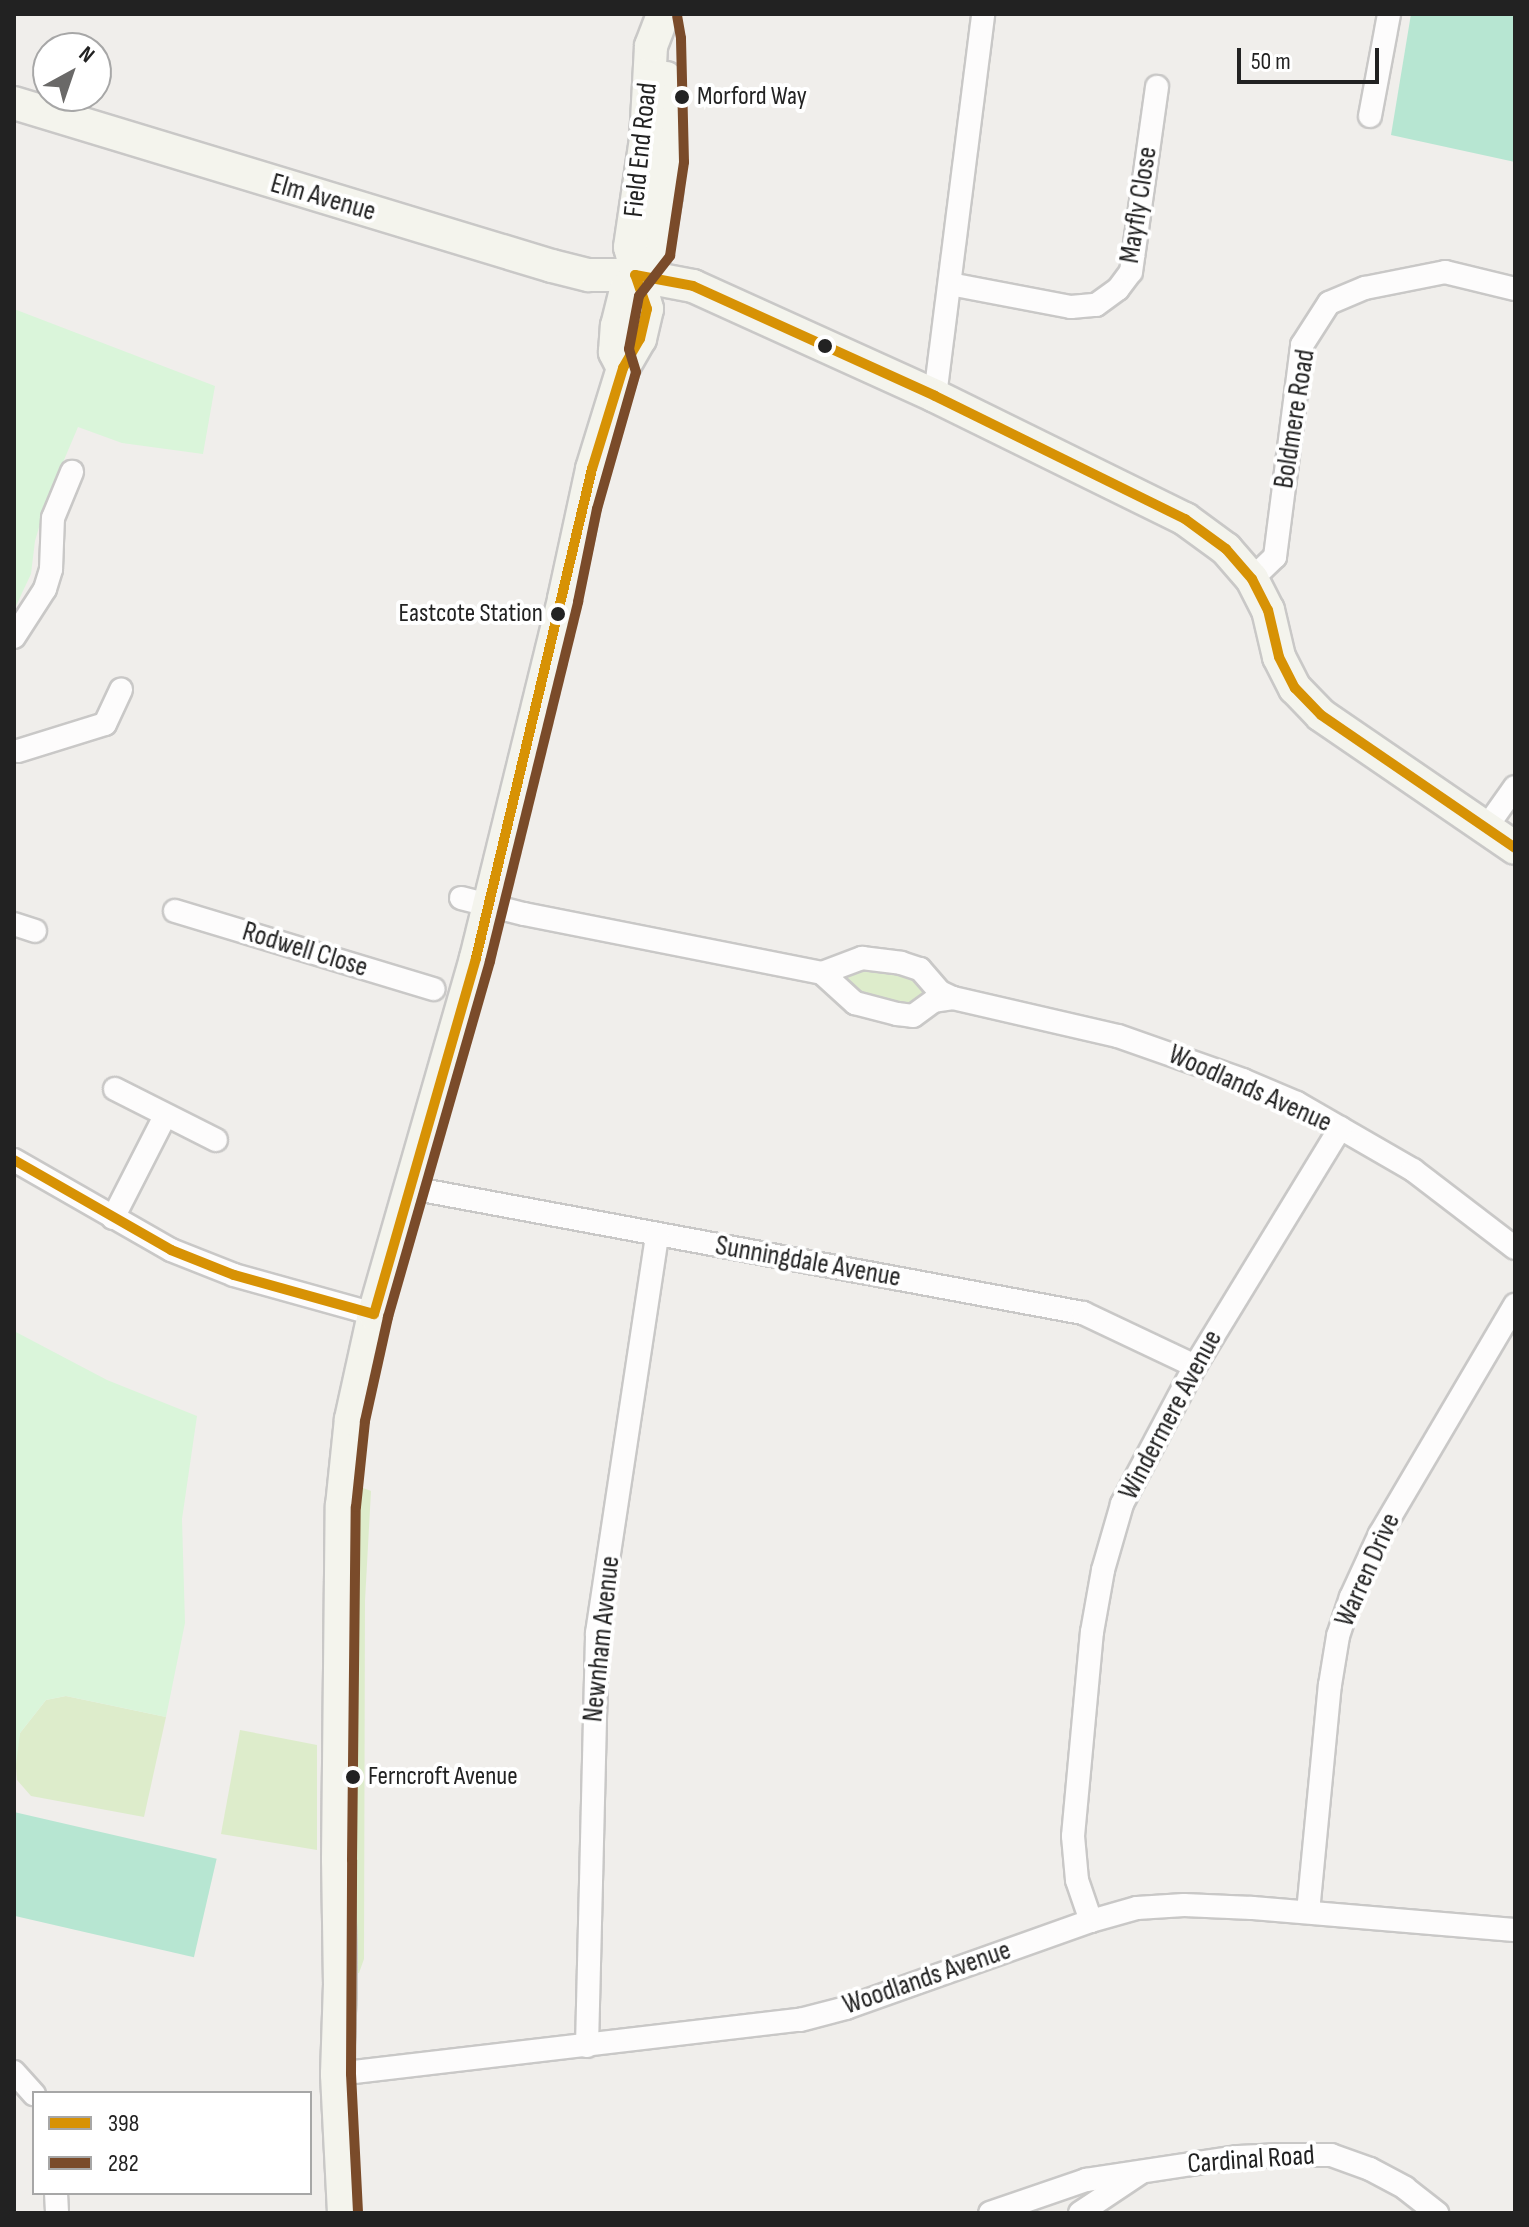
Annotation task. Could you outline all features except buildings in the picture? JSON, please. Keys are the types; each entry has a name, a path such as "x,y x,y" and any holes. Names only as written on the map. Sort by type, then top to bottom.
{"street":[{"path":"935,396 983,14"},
{"path":"1370,116 1389,14"},
{"name":"Field End Road","path":"344,2213 337,2074 342,1506 351,1419 374,1314 411,1188 475,902 623,368 615,352 616,333 626,290 635,275 630,247 646,139 651,46 662,20"},
{"name":"Mayfly Close","path":"950,284 1071,307 1096,305 1118,289 1131,272 1157,87"},
{"name":"Elm Avenue","path":"14,103 552,266 589,275 635,275 693,286 935,396 1185,519 1226,549 1252,579 1268,610 1279,657 1304,697 1321,715 1515,848"},
{"name":"Boldmere Road","path":"1252,579 1275,557 1302,345 1329,303 1365,288 1445,272 1515,289"},
{"path":"14,637 45,589 51,569 53,518 72,472"},
{"path":"15,753 105,724 121,690"},
{"path":"1486,828 1515,787"},
{"path":"475,902 822,973 855,1003 897,1014 913,1016 934,1001 953,998"},
{"name":"Rodwell Close","path":"175,911 434,989"},
{"name":"Woodlands Avenue","path":"822,973 862,958 891,961 920,969 940,992 953,998 1118,1036 1187,1058 1297,1103 1413,1170 1515,1248"},
{"path":"115,1089 216,1140"},
{"path":"113,1218 165,1116"},
{"name":"Windermere Avenue","path":"1091,1921 1077,1880 1073,1836 1092,1632 1103,1570 1122,1504 1195,1366 1340,1128"},
{"path":"14,1160 171,1250 234,1275 374,1314"},
{"name":"Sunningdale Avenue","path":"411,1188 1083,1313 1195,1366"},
{"name":"Newnham Avenue","path":"587,2046 597,1633 657,1235"},
{"name":"Warren Drive","path":"1308,1912 1330,1685 1338,1636 1351,1597 1380,1534 1515,1305"},
{"name":"Woodlands Avenue","path":"337,2074 800,2020 1137,1908 1184,1905 1308,1912 1515,1930"},
{"path":"14,2072 32,2092"},
{"name":"Cardinal Road","path":"990,2213 1086,2180 1144,2170 1238,2157 1331,2155 1405,2188 1437,2213"},
{"name":"Cardinal Road","path":"1080,2213 1144,2170"}],"green space":[{"path":"1411,14 1515,14 1515,162 1391,135"},
{"path":"14,309 215,386 203,454 122,443 78,427 47,500 35,541 31,574 14,610"},
{"path":"856,964 919,974 927,992 914,1011 862,999 844,981 846,972"},
{"path":"14,1331 107,1380 197,1416 182,1519 185,1623 166,1717 66,1696 46,1700 20,1733 14,1781"},
{"path":"355,1485 371,1491 365,1601 364,1959 359,1973 349,1975"},
{"path":"66,1696 166,1717 144,1817 31,1796 17,1780 15,1756 20,1733 46,1700"},
{"path":"240,1730 317,1745 317,1850 221,1834"},
{"path":"14,1812 217,1859 194,1957 14,1916"}],"transit line":[{"name":"282","path":"358,2212 351,2074 352,1860 356,1507 365,1421 388,1317 490,961 578,602 597,509 636,372 629,349 639,296 670,256 684,162 681,38 677,16"},
{"name":"398","path":"635,275 693,286 935,396 1185,519 1226,549 1252,579 1268,610 1279,657 1295,688 1321,715 1515,848"},
{"name":"398","path":"374,1314 476,958 592,469 623,368 640,339 647,309 635,275"},
{"name":"398","path":"14,1160 171,1250 234,1275 374,1314"}],"place":[{"name":"Morford Way","path":"682,97"},
{"name":"Eastcote Station","path":"558,614"},
{"name":"Ferncroft Avenue","path":"353,1777"}]}
